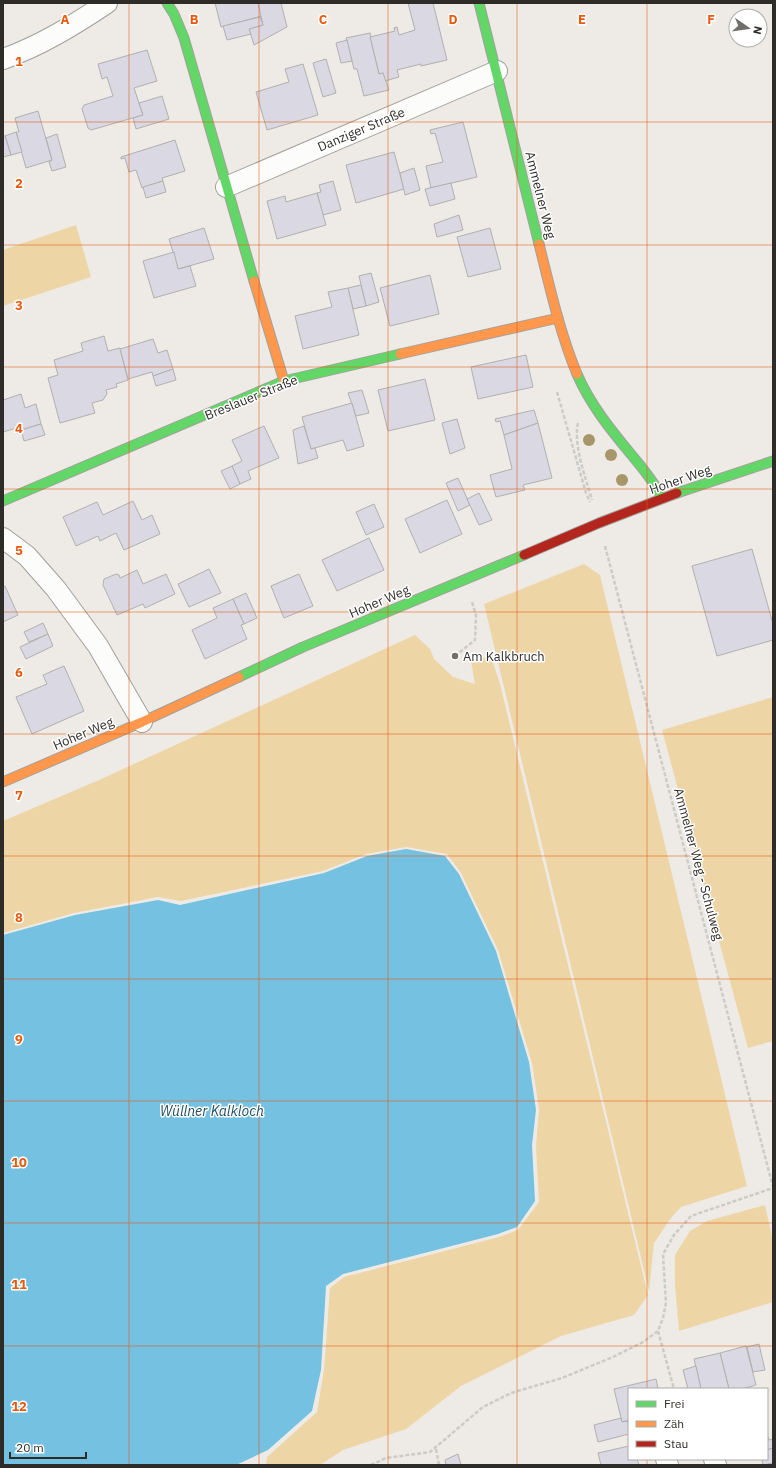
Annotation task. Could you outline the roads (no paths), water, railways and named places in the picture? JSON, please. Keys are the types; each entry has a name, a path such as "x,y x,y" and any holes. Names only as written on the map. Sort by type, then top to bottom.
{"street":[{"path":"3,59 25,51 84,18 107,3"},
{"path":"167,3 174,14 184,38 226,187 284,381"},
{"name":"Ammelner Weg","path":"479,3 558,318 570,356 585,392 614,433 656,485 662,498"},
{"name":"Danziger Straße","path":"226,187 497,71"},
{"name":"Breslauer Straße","path":"3,501 284,381 558,318"},
{"name":"Hoher Weg","path":"3,782 142,722 303,647 599,523 662,498 773,461"},
{"path":"3,538 27,556 56,589 98,646 142,722"}],"water":[{"name":"Wüllner Kalkloch","path":"406,849 445,856 459,874 496,951 529,1062 536,1110 532,1145 535,1201 517,1227 498,1234 343,1274 326,1286 321,1370 312,1411 268,1450 236,1465 3,1465 3,935 75,915 158,900 180,905 324,873 367,856"}],"place":[{"name":"Am Kalkbruch","path":"455,656"}]}
